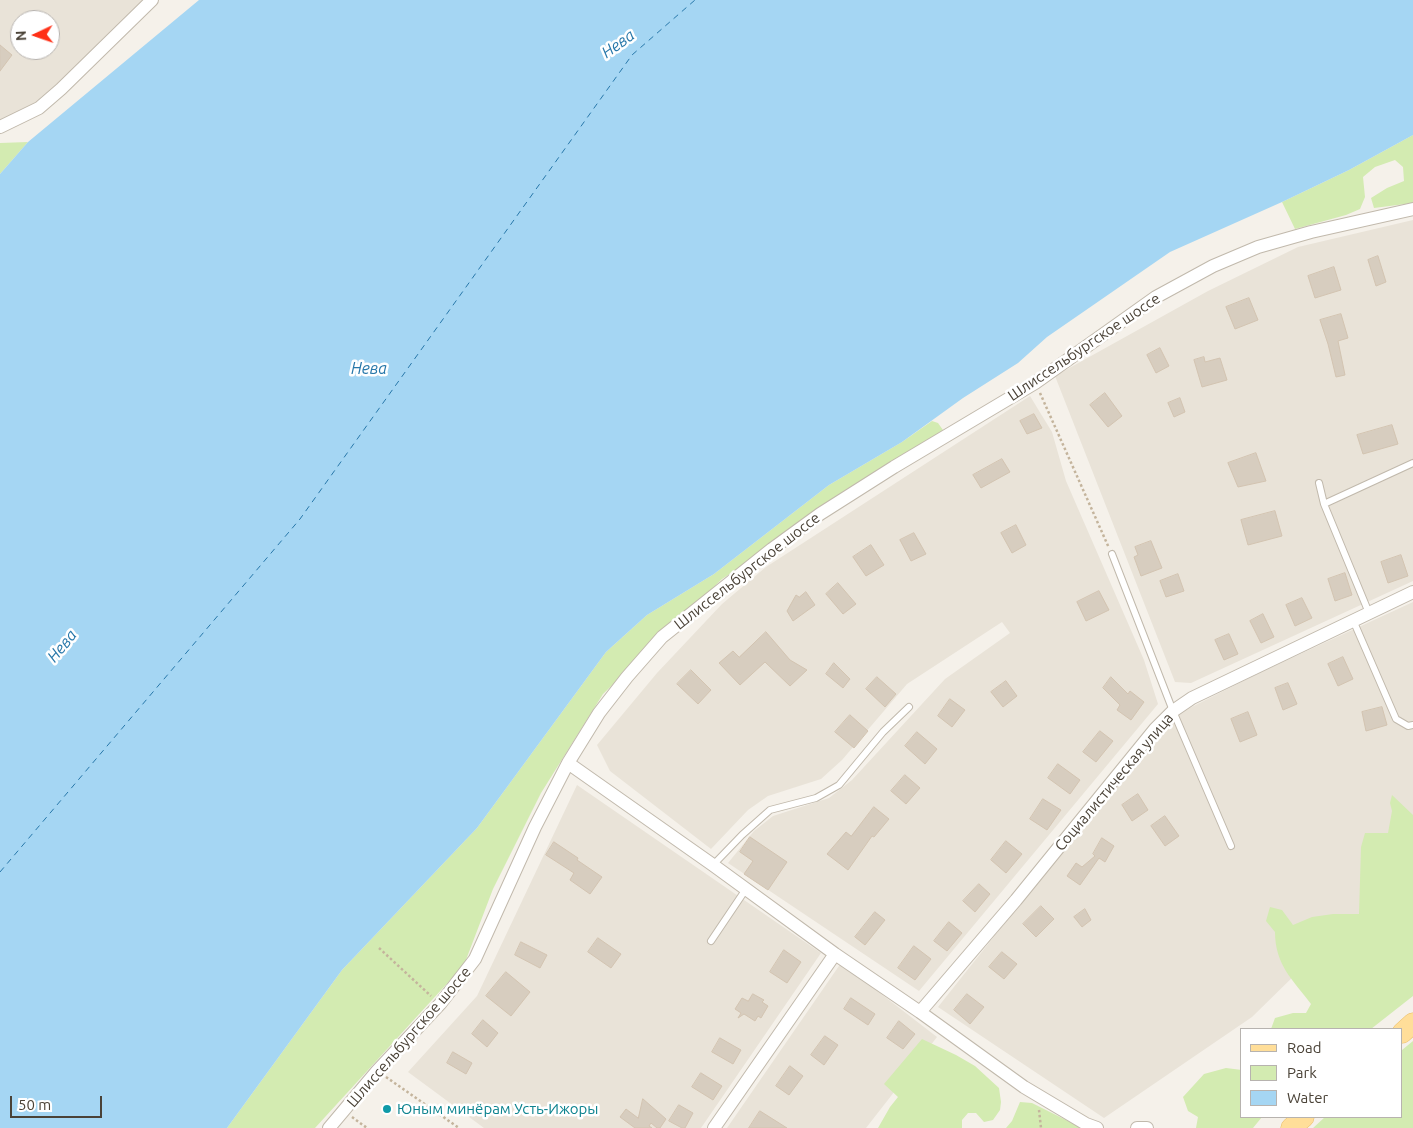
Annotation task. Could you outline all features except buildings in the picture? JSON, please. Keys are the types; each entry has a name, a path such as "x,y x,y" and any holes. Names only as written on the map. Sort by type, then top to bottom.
{"main road":[{"path":"1403,1032 1413,1023"},
{"path":"1291,1128 1303,1118"}],"street":[{"path":"0,126 39,108 152,0"},
{"name":"Шлиссельбургское шоссе","path":"330,1128 377,1071 440,1004 475,960 535,826 568,763 599,713 662,637 772,548 820,514 894,467 1035,383 1156,297 1213,266 1258,248 1311,232 1413,209"},
{"name":"Социалистическая улица","path":"920,1012 1016,900 1155,729 1173,711 1192,698 1413,592"},
{"path":"568,763 1024,1087 1086,1124 1097,1128"},
{"path":"714,1128 835,954"},
{"path":"1137,1128 1147,1128"}],"lane":[{"path":"1324,504 1413,463"},
{"path":"1319,483 1324,504 1369,613"},
{"path":"1112,554 1173,711 1231,846"},
{"path":"1353,620 1396,719 1408,726 1413,725"},
{"path":"713,865 770,810 816,798 839,785 883,732 909,707"},
{"path":"711,941 746,889"}],"path":[{"path":"1035,383 1112,554"},
{"path":"379,948 440,1004"},
{"path":"377,1071 459,1128"},
{"path":"343,1112 367,1128"}],"shaded area":[{"path":"0,0 146,0 93,53 33,104 0,120"},
{"path":"1413,220 1413,581 1191,683 1175,682 1055,376 1208,291 1298,247"},
{"path":"1030,396 1052,432 1066,481 1144,660 1158,704 919,991 728,863 754,831 773,816 829,798 852,780 945,679 1010,633 1002,622 907,684 842,760 821,779 768,796 748,810 711,849 610,771 597,745 657,673 722,604 766,567"},
{"path":"1413,602 1413,877 1352,919 1252,1017 1104,1118 938,1007 1140,753 1174,716 1259,673"},
{"path":"577,785 821,953 701,1128 484,1128 408,1072 477,996"},
{"path":"841,963 937,1037 866,1128 727,1128"}],"green space":[{"path":"1413,135 1413,203 1374,208 1371,198 1387,188 1404,181 1403,167 1395,160 1375,167 1363,177 1365,197 1360,209 1346,215 1295,229 1282,202 1349,170"},
{"path":"28,142 0,174 0,143"},
{"path":"932,421 938,423 943,430 915,452 722,579 603,694 541,793 493,889 464,965 315,1128 227,1128 342,970 477,828 606,652 647,615 714,574 829,485 902,442"},
{"path":"1392,795 1413,815 1413,996 1372,1028 1271,1028 1275,1018 1293,1013 1306,1013 1311,1004 1286,971 1278,954 1275,932 1266,921 1270,907 1282,910 1293,925 1312,917 1333,914 1359,914 1361,847 1365,833 1388,833 1392,811 1390,803"},
{"path":"922,1039 975,1066 999,1088 1000,1110 993,1120 984,1122 976,1113 968,1113 962,1120 962,1128 878,1128 898,1097 884,1084"},
{"path":"1413,1041 1413,1128 1313,1128 1324,1118 1403,1118 1403,1049"},
{"path":"1226,1068 1240,1070 1240,1118 1261,1118 1253,1128 1196,1128 1198,1117 1188,1111 1183,1097 1204,1074"},
{"path":"1020,1102 1032,1103 1082,1128 1006,1128 1012,1121"}],"water":[{"name":"Нева","path":"199,0 1413,0 1413,135 1349,170 1170,252 1047,337 1018,363 963,398 902,442 829,485 714,574 647,615 606,652 477,828 342,970 227,1128 0,1128 0,174 28,142"}],"ferry route":[{"path":"0,872 300,519 632,55 695,0"}],"place":[{"name":"Юным минёрам Усть-Ижоры","path":"387,1109"}]}
